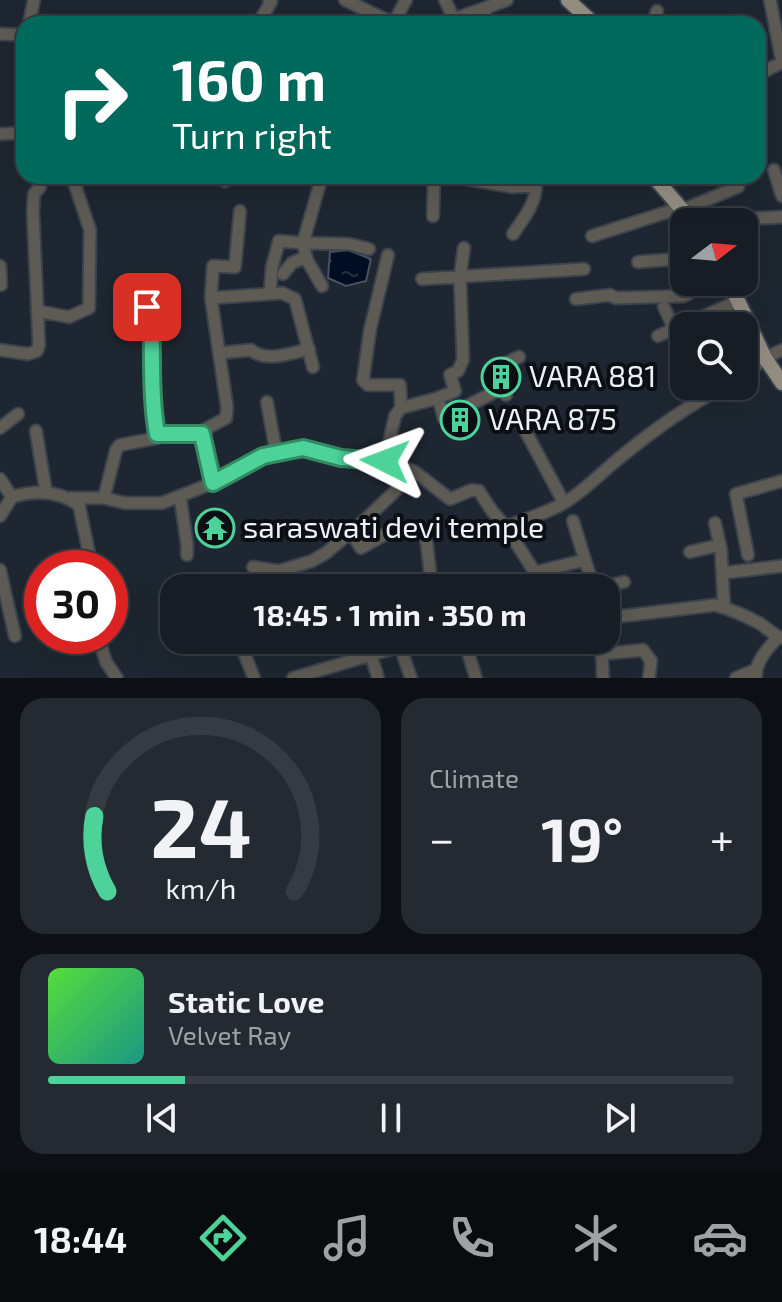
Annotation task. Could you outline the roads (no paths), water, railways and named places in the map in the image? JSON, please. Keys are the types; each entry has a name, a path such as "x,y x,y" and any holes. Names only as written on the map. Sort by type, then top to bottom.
{"main road":[{"path":"568,0 585,16"},
{"path":"660,184 680,208"},
{"path":"736,296 765,358 782,383"}],"street":[{"path":"345,0 378,16"},
{"path":"463,16 507,0"},
{"path":"770,0 782,62"},
{"path":"485,8 486,16"},
{"path":"655,16 657,11"},
{"path":"774,170 782,196"},
{"path":"0,350 28,354 37,351 39,345 33,212 34,194 40,184"},
{"path":"37,311 69,317 89,308 90,230 75,184"},
{"path":"320,184 303,243 306,257 322,286"},
{"path":"433,216 434,184"},
{"path":"503,184 512,187 522,184"},
{"path":"513,234 530,208 536,184"},
{"path":"684,208 738,187 737,184"},
{"path":"213,483 202,431 226,418 227,414 211,298 213,266 235,267 240,211"},
{"path":"592,236 670,212"},
{"path":"758,218 782,217"},
{"path":"270,293 272,267 279,241 349,244 369,249"},
{"path":"385,461 395,416 401,408 455,391 450,375 458,371 463,360 460,276 464,248"},
{"path":"388,255 370,330 363,380 368,385 400,385 401,408"},
{"path":"283,274 292,263 306,257"},
{"path":"638,262 670,259"},
{"path":"0,266 1,285"},
{"path":"422,279 584,269"},
{"path":"211,298 282,293 295,299 313,367"},
{"path":"576,299 610,295 616,298 684,296"},
{"path":"713,312 738,301"},
{"path":"104,498 120,445 157,438 151,372 151,315 147,307 132,302"},
{"path":"664,307 670,320"},
{"path":"658,336 670,331"},
{"path":"219,353 251,350 258,356 270,357 309,349"},
{"path":"758,364 782,350"},
{"path":"438,398 444,418 504,391 512,379 506,363 519,357"},
{"path":"506,527 564,503 668,419 697,400"},
{"path":"267,402 276,452"},
{"path":"0,428 18,414"},
{"path":"519,419 564,503"},
{"path":"36,431 46,492"},
{"path":"157,434 202,434"},
{"path":"0,516 12,497 46,492 70,498 162,503 213,483 263,456 303,448 341,458 385,461 415,472 450,499 472,490 479,491 534,571 585,560"},
{"path":"253,567 279,571 312,561 326,553 415,472"},
{"path":"0,479 12,497"},
{"path":"748,555 736,494 782,481"},
{"path":"180,496 187,555"},
{"path":"70,498 79,505 88,550"},
{"path":"573,521 590,574"},
{"path":"715,523 720,545 724,607"},
{"path":"351,532 361,548 391,531"},
{"path":"426,537 430,574"},
{"path":"690,552 720,545"},
{"path":"722,573 782,566"},
{"path":"0,570 15,636"},
{"path":"620,583 624,582"},
{"path":"620,616 715,605 759,623 780,638 763,655 756,674 736,678"},
{"path":"620,652 643,650 651,661 649,678"},
{"path":"104,654 117,678"},
{"path":"245,654 254,678"},
{"path":"293,678 327,673 365,654"},
{"path":"376,654 378,678"},
{"path":"403,654 411,678"},
{"path":"468,654 476,678"},
{"path":"602,654 603,678"}],"water":[{"path":"348,250 371,259 366,281 346,286 328,278 330,252"}],"place":[{"name":"VARA 881","path":"501,377"},
{"name":"VARA 875","path":"460,420"},
{"name":"saraswati devi temple","path":"215,528"}]}
